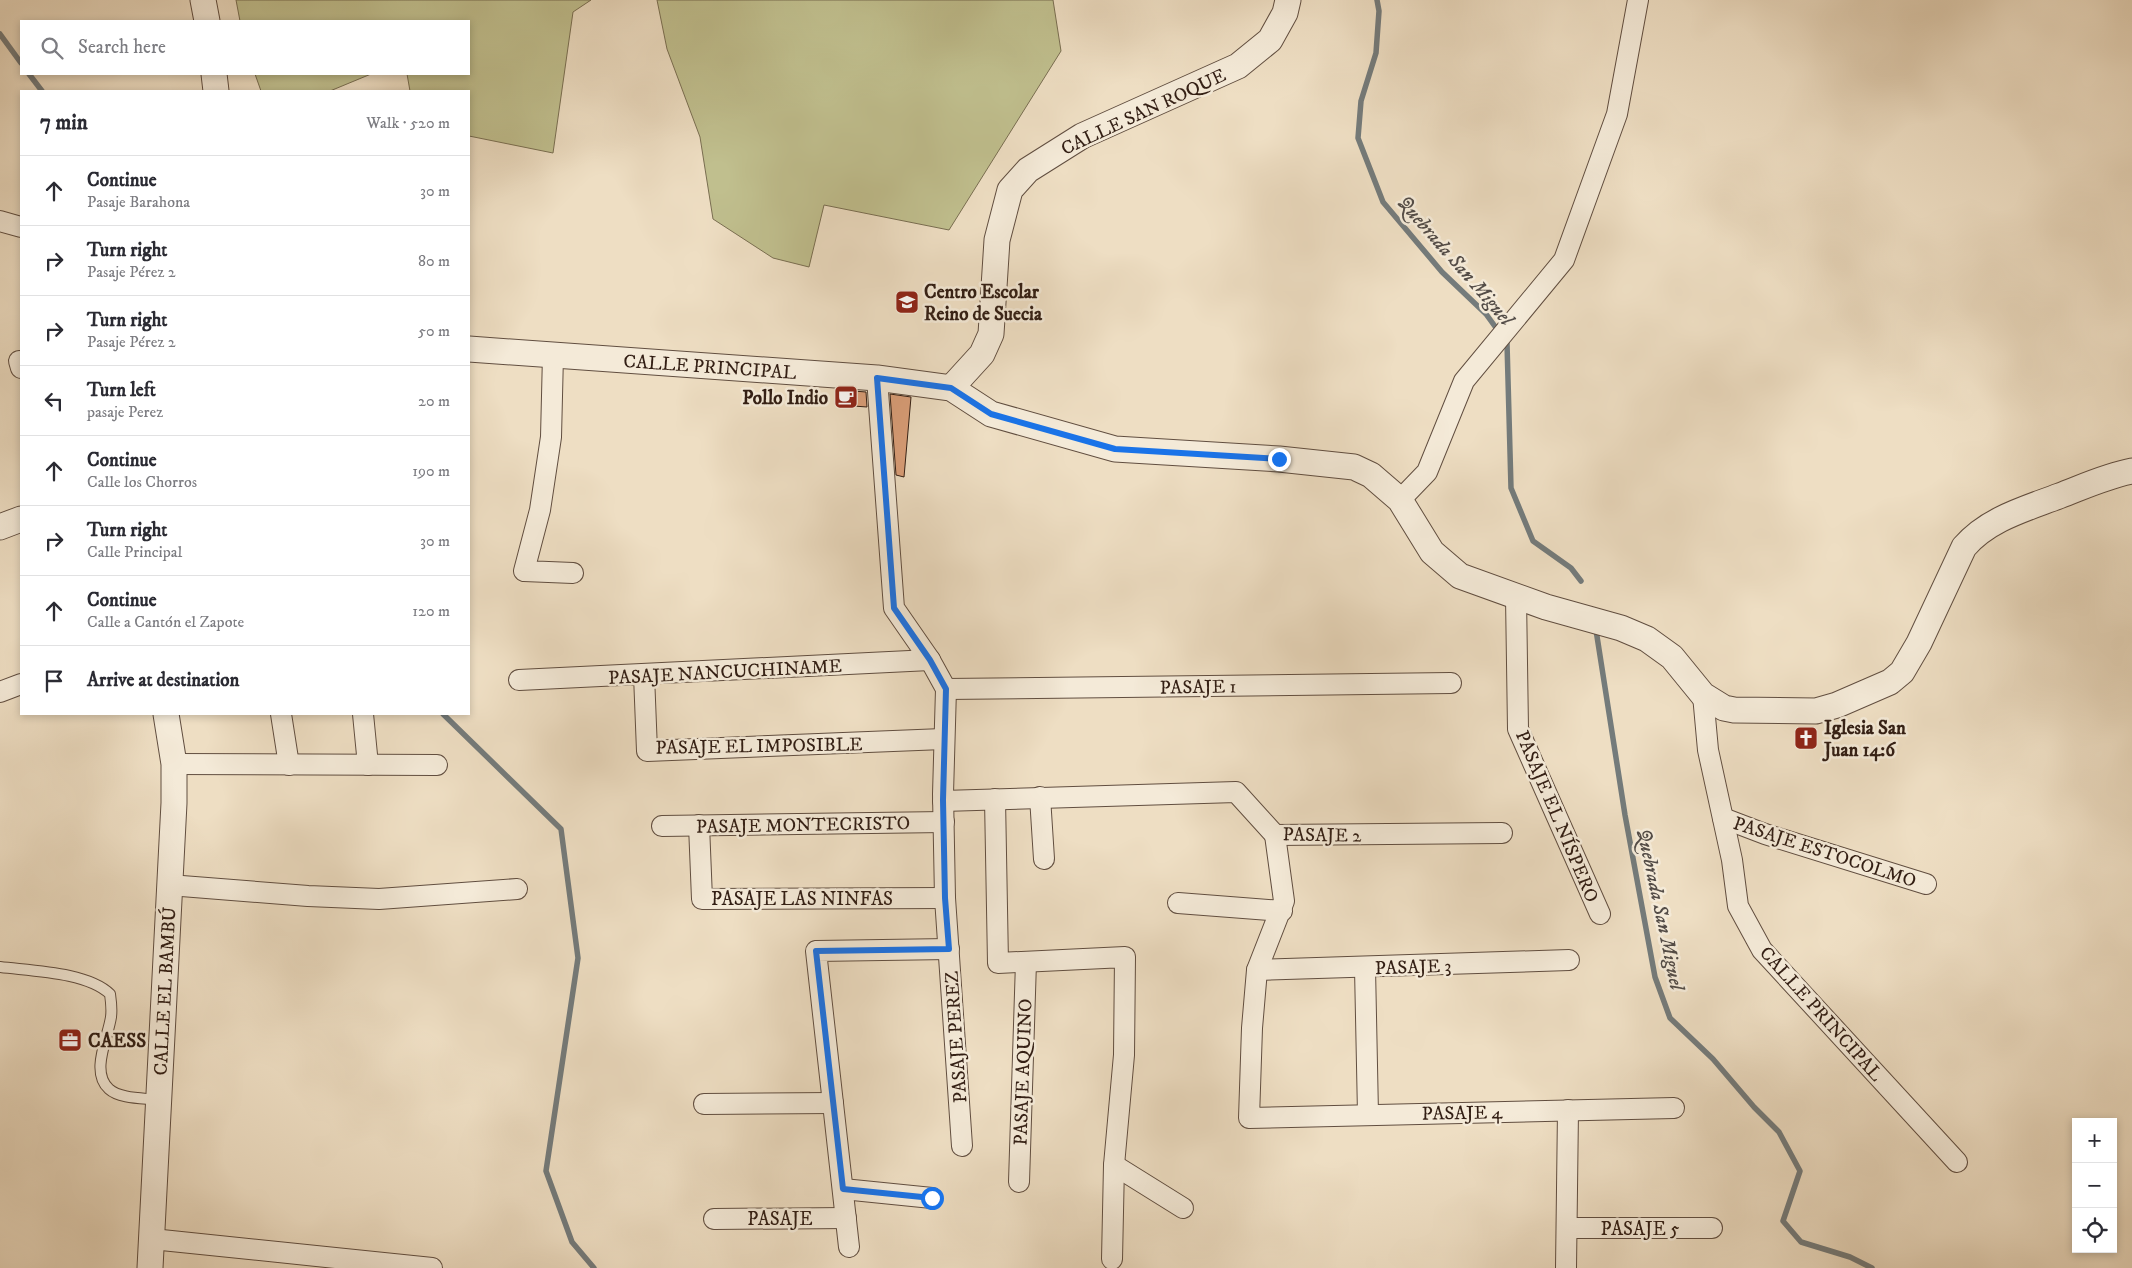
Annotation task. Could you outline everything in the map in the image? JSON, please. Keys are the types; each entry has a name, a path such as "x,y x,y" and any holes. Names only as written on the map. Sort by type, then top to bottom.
{"street":[{"path":"203,0 207,20"},
{"name":"CALLE SAN ROQUE","path":"951,388 982,354 991,334 997,240 1010,190 1028,170 1082,136 1238,66 1270,40 1285,13 1288,0"},
{"path":"1400,500 1427,472 1464,381 1564,260 1617,114 1638,0"},
{"path":"214,75 216,90"},
{"path":"0,221 20,227"},
{"name":"CALLE PRINCIPAL","path":"470,349 877,378 951,388"},
{"path":"553,355 552,437 540,510 524,571 572,573"},
{"path":"877,378 894,608 930,660 946,689"},
{"path":"951,388 991,414 1115,449 1279,459 1354,466 1371,475 1400,500 1432,552 1447,566 1478,584 1621,628 1647,639 1672,656 1703,696 1724,708 1734,710 1816,711 1837,705 1890,682 1902,672 1919,643 1964,547 1971,539 2001,519 2107,477 2132,472"},
{"path":"0,527 20,519"},
{"name":"PASAJE EL NÍSPERO","path":"1516,597 1518,729 1600,914"},
{"name":"PASAJE NANCUCHINAME","path":"519,680 930,660"},
{"name":"PASAJE EL IMPOSIBLE","path":"644,675 647,751 943,739"},
{"name":"PASAJE 1","path":"946,689 1451,683"},
{"path":"0,692 20,684"},
{"name":"PASAJE PEREZ","path":"946,689 943,739 945,898 962,1146"},
{"name":"CALLE PRINCIPAL","path":"1703,696 1708,750 1732,860 1738,906 1762,950 1957,1162"},
{"name":"CALLE EL BAMBÚ","path":"150,1268 174,764 166,715"},
{"path":"281,715 288,765"},
{"path":"363,715 368,765"},
{"path":"174,764 437,765"},
{"name":"PASAJE 2","path":"943,800 1236,792 1276,835 1502,834"},
{"path":"1040,797 1044,859"},
{"path":"995,799 998,963 1125,957 1124,1054 1114,1165 1112,1259"},
{"name":"PASAJE ESTOCOLMO","path":"1723,818 1765,834 1926,884"},
{"name":"PASAJE MONTECRISTO","path":"662,826 944,822"},
{"name":"PASAJE LAS NINFAS","path":"699,825 702,900 945,898"},
{"path":"1256,970 1282,911 1284,901 1276,835"},
{"path":"169,885 308,896 379,899 517,889"},
{"path":"1178,903 1282,911"},
{"path":"849,1247 816,951 949,949"},
{"name":"PASAJE 3","path":"1256,970 1568,960"},
{"name":"PASAJE AQUINO","path":"1019,1182 1026,962"},
{"path":"1364,968 1368,1114"},
{"name":"PASAJE 4","path":"1256,970 1249,1118 1674,1108"},
{"path":"704,1104 833,1103"},
{"path":"1566,1268 1568,1110"},
{"path":"1114,1165 1183,1208"},
{"path":"843,1189 932,1198"},
{"name":"PASAJE","path":"714,1219 846,1218"},
{"name":"PASAJE 5","path":"1567,1228 1712,1228"},
{"path":"152,1239 432,1268"}],"lane":[{"path":"0,967 70,976 102,985 110,994 111,1016 101,1059 103,1082 110,1090 122,1095 158,1100"}],"shaded area":[{"path":"236,0 591,0 573,12 553,153 470,136 470,90 410,90 407,75 470,75 470,20 240,20"},
{"path":"657,0 1053,0 1061,51 949,230 824,205 809,267 773,258 713,219 700,137 667,49"},
{"path":"255,75 369,75 332,90 261,90"}],"building":[{"path":"841,390 866,392 867,407 840,405"},
{"path":"890,394 911,397 904,477 896,475"}],"waterway":[{"name":"Quebrada San Miguel","path":"1377,0 1379,11 1376,53 1361,101 1358,138 1383,202 1442,272 1486,314 1507,343 1511,488 1533,541 1571,568 1581,581"},
{"path":"0,34 20,62"},
{"path":"30,75 41,90"},
{"name":"Quebrada San Miguel","path":"1596,630 1625,815 1655,977 1670,1018 1713,1059 1754,1107 1779,1132 1800,1171 1783,1221 1801,1242 1850,1257 1872,1268"},
{"path":"444,715 561,829 578,958 546,1171 572,1242 594,1268"}],"place":[{"name":"Centro Escolar Reino de Suecia","path":"907,302"},
{"name":"Pollo Indio","path":"846,397"},
{"name":"Iglesia San Juan 14:6","path":"1806,738"},
{"name":"CAESS","path":"70,1040"}],"route":[{"path":"932,1198 843,1189 816,951 949,949 945,898 943,800 943,739 946,689 930,660 894,608 877,378 951,388 991,414 1115,449 1279,459"}]}
